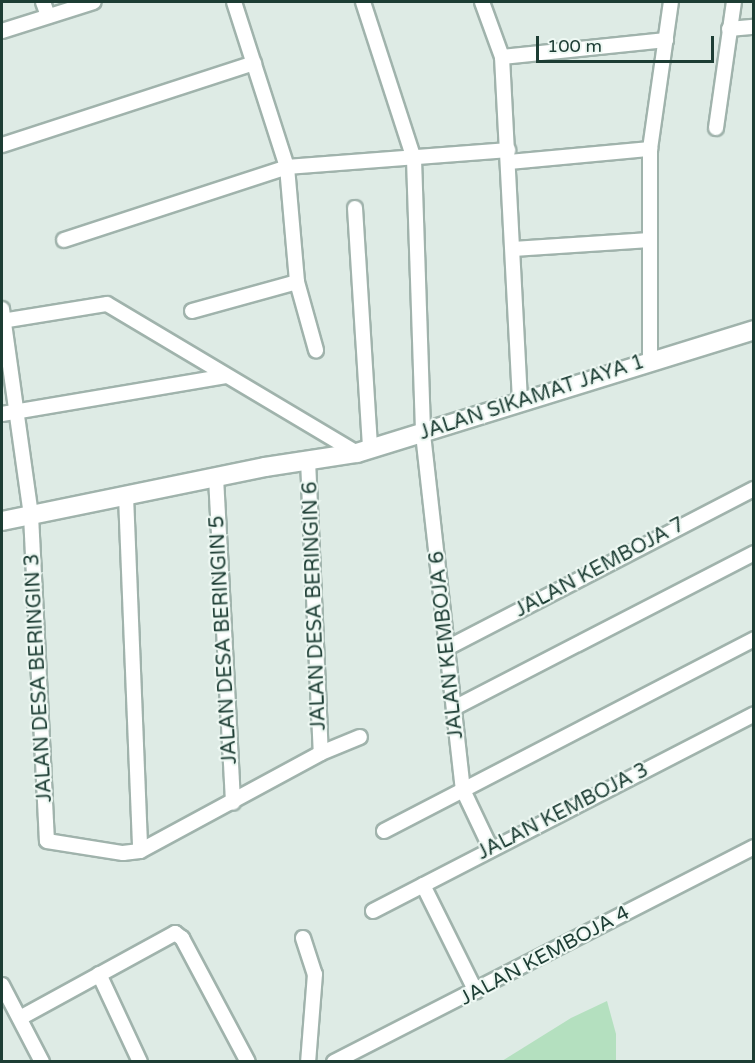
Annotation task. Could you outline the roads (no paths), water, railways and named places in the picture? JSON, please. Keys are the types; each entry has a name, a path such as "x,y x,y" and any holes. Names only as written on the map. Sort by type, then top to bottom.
{"main road":[{"name":"JALAN SIKAMAT JAYA 1","path":"2,521 216,477 363,451 423,434 650,359 753,330"}],"street":[{"path":"43,2 48,16"},
{"path":"2,31 94,2"},
{"path":"234,2 287,167 297,282 316,350"},
{"name":"JALAN KEMBOJA 6","path":"363,2 414,159 423,434 463,790 491,849"},
{"path":"482,2 502,57 509,156 520,402"},
{"path":"650,359 650,149 671,2"},
{"path":"716,128 734,2"},
{"path":"729,29 753,27"},
{"path":"502,57 666,40"},
{"path":"2,145 254,63"},
{"path":"64,240 287,167 650,149"},
{"path":"355,207 363,451"},
{"path":"513,249 650,240"},
{"path":"192,311 297,282"},
{"path":"3,316 107,304 226,376 363,451"},
{"name":"JALAN DESA BERINGIN 3","path":"3,316 31,515 47,841 123,853 140,851"},
{"path":"2,414 226,376"},
{"name":"JALAN DESA BERINGIN 6","path":"308,460 321,753"},
{"name":"JALAN DESA BERINGIN 5","path":"216,477 233,803"},
{"name":"JALAN KEMBOJA 7","path":"447,648 753,489"},
{"path":"126,496 140,851 233,803 321,753 360,737"},
{"path":"454,708 753,553"},
{"path":"384,831 753,639"},
{"name":"JALAN KEMBOJA 3","path":"373,911 753,714"},
{"name":"JALAN KEMBOJA 4","path":"334,1062 476,992 753,847"},
{"path":"423,885 476,992"},
{"path":"20,1018 175,933 182,938 248,1062"},
{"path":"303,938 315,974 308,1062"},
{"path":"99,974 140,1062"},
{"path":"2,985 42,1062"}]}
